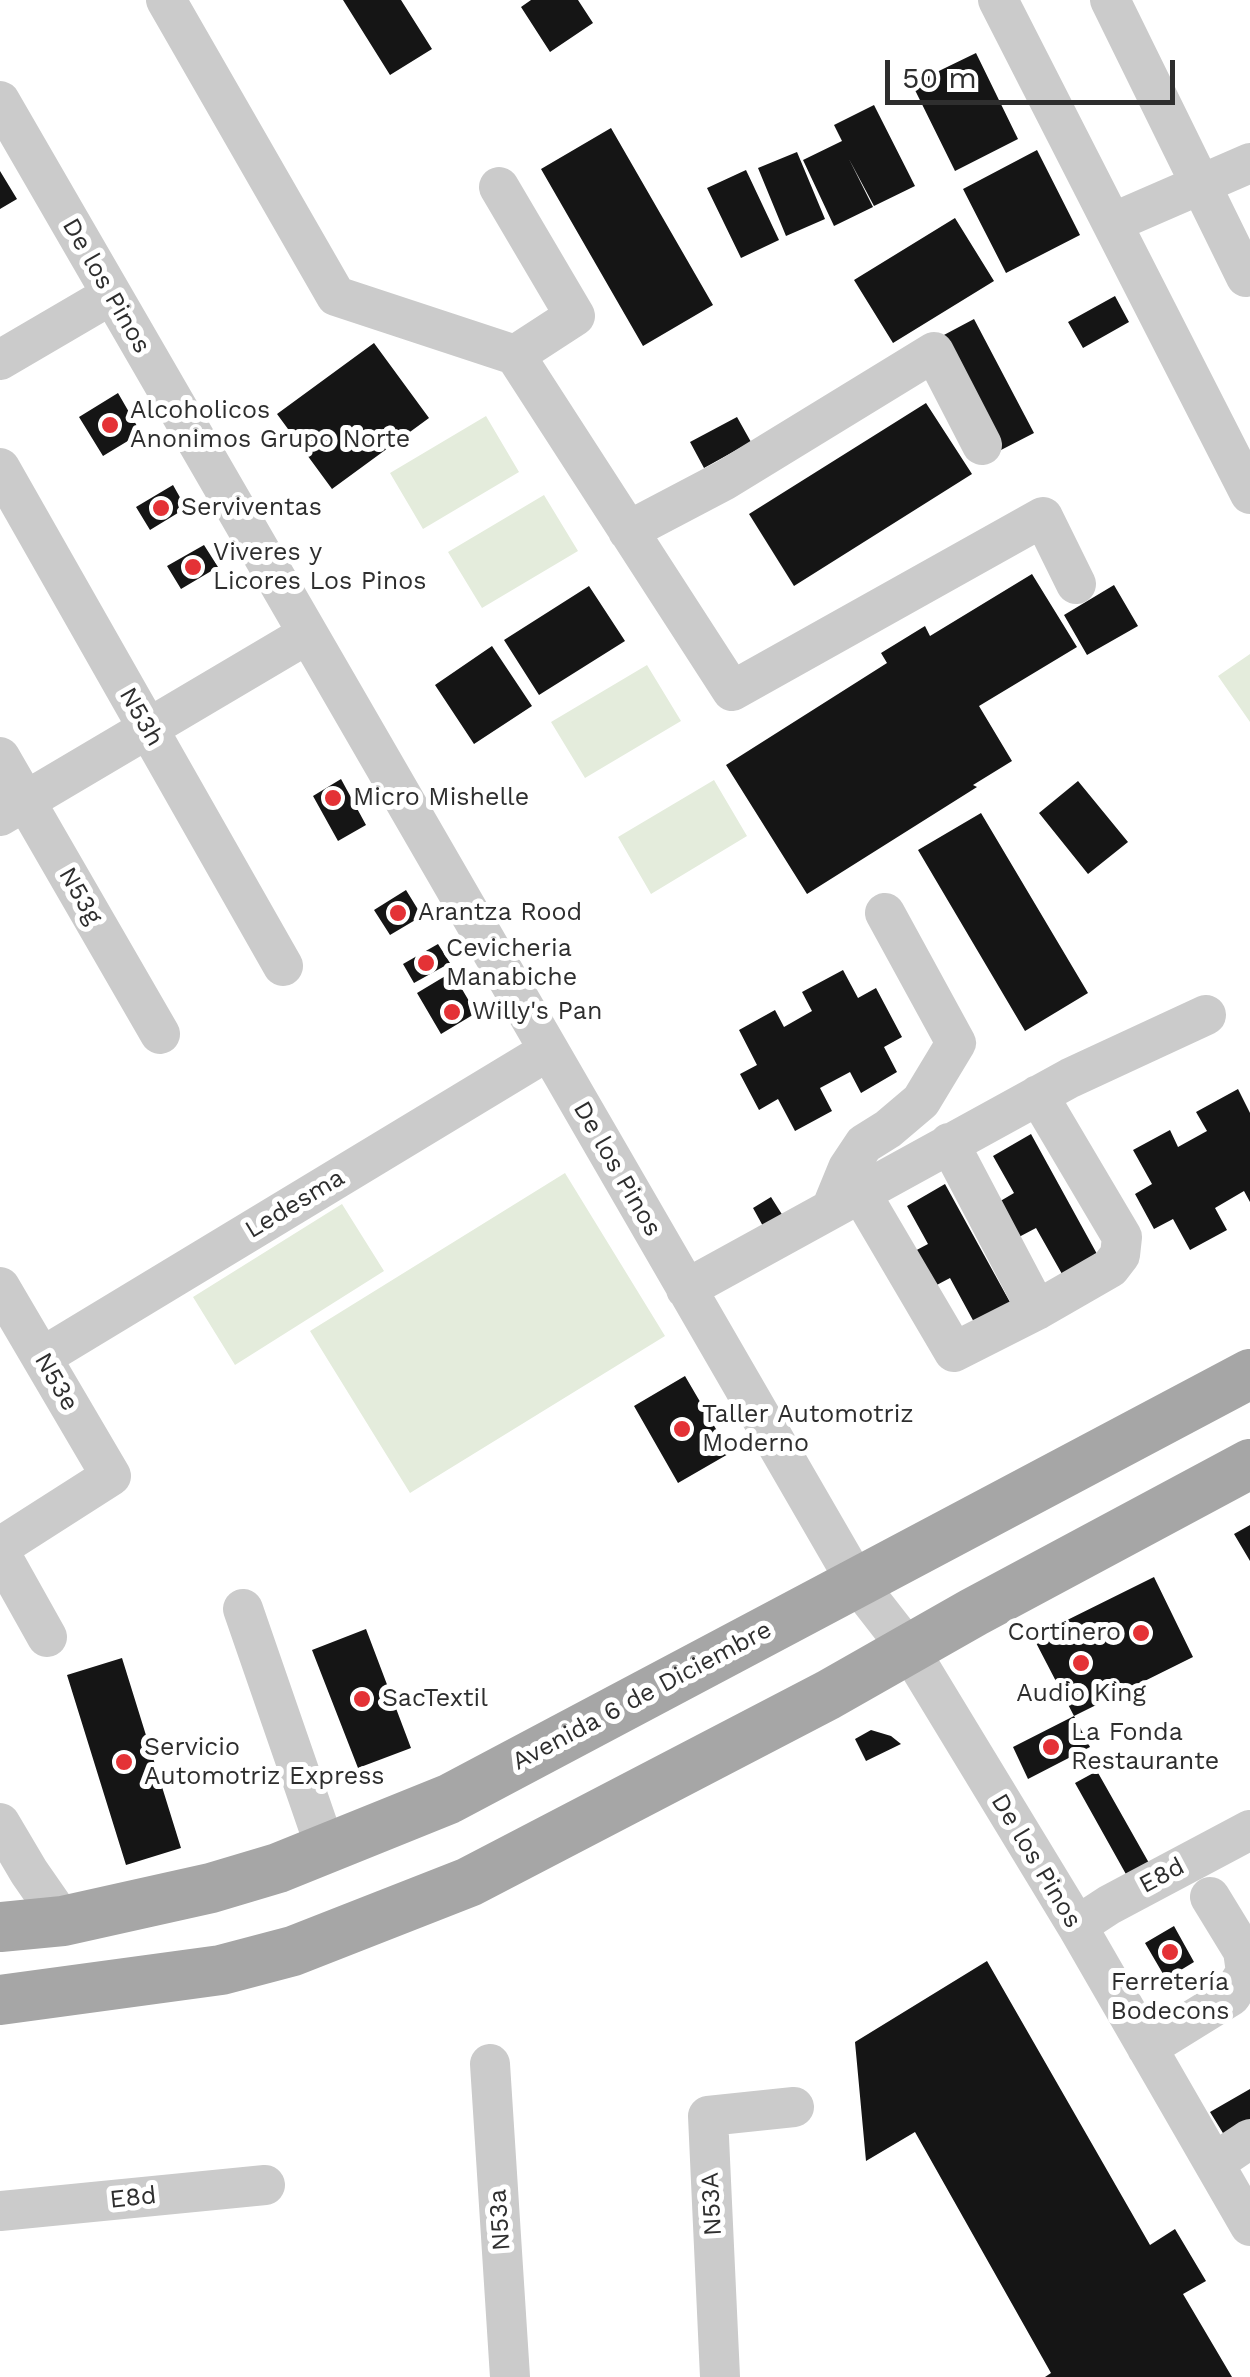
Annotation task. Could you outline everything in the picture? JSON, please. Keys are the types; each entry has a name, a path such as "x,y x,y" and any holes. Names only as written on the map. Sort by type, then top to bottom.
{"main road":[{"name":"Avenida 6 de Diciembre","path":"0,1928 63,1920 210,1888 278,1868 449,1799 1250,1374"},
{"path":"0,2000 221,1970 310,1944 469,1882 910,1651 974,1612 1250,1464"}],"street":[{"path":"166,0 336,296 514,355 732,692 1042,517 1076,584"},
{"path":"998,0 1250,494"},
{"path":"1110,0 1246,277 1250,275"},
{"name":"De los Pinos","path":"0,101 857,1583 910,1651 1250,2226"},
{"path":"1112,223 1250,163"},
{"path":"499,187 575,316 514,355"},
{"path":"0,360 111,295"},
{"path":"628,531 725,480 934,352 982,445"},
{"name":"N53h","path":"0,468 283,966"},
{"path":"12,808 306,635"},
{"name":"N53g","path":"0,757 12,808 160,1034"},
{"path":"885,913 956,1043 921,1101 864,1144 848,1168 846,1199 954,1352 1110,1268 1120,1254 1122,1237 1038,1095"},
{"path":"686,1288 1038,1095 1206,1015"},
{"name":"Ledesma","path":"42,1357 548,1051"},
{"path":"949,1143 1037,1310"},
{"name":"N53e","path":"0,1288 112,1476 0,1550"},
{"path":"0,1550 47,1637"},
{"path":"242,1609 326,1849"},
{"path":"0,1823 63,1920"},
{"name":"E8d","path":"1076,1926 1250,1830"},
{"path":"1147,2048 1231,1996 1246,1972 1243,1951 1210,1897"},
{"name":"N53a","path":"490,2064 510,2377"},
{"name":"N53A","path":"720,2377 708,2116 794,2107"},
{"path":"1214,2163 1250,2139"},
{"name":"E8d","path":"0,2211 265,2185"}],"green space":[{"path":"486,416 519,472 423,529 390,473"},
{"path":"544,495 578,551 482,608 448,552"},
{"path":"1250,654 1250,722 1218,676"},
{"path":"647,665 681,721 585,778 551,722"},
{"path":"714,780 747,836 651,894 618,837"},
{"path":"565,1173 665,1336 410,1493 310,1331"},
{"path":"342,1204 384,1271 235,1365 193,1297"}],"building":[{"path":"343,0 401,0 432,49 390,75"},
{"path":"531,0 578,0 593,23 550,52 521,7"},
{"path":"976,53 1018,139 955,171 912,84"},
{"path":"874,105 915,186 874,206 849,159 873,207 834,226 803,160 842,141 834,125"},
{"path":"611,128 713,305 643,346 541,169"},
{"path":"1037,150 1080,235 1006,273 963,189"},
{"path":"797,152 825,219 786,236 758,168"},
{"path":"746,170 779,240 741,258 707,188"},
{"path":"0,171 17,199 0,209"},
{"path":"955,218 994,281 893,343 854,280"},
{"path":"1115,296 1129,322 1083,348 1068,322"},
{"path":"974,319 1034,433 1001,450 942,336"},
{"path":"374,343 429,418 332,489 277,414"},
{"name":"Alcoholicos Anonimos Grupo Norte","path":"118,393 141,433 103,456 79,417"},
{"path":"926,403 972,474 794,586 749,514"},
{"path":"737,417 751,442 704,468 690,442"},
{"name":"Serviventas","path":"173,485 186,508 150,530 136,507"},
{"name":"Viveres y Licores Los Pinos","path":"204,545 218,567 181,589 167,566"},
{"path":"1032,574 1077,647 979,706 1012,761 807,894 726,765 887,663 881,653 925,626 930,636"},
{"path":"1114,585 1138,626 1087,655 1064,615"},
{"path":"589,586 625,641 539,695 504,640"},
{"path":"492,646 532,706 474,744 435,685"},
{"path":"341,779 366,825 338,841 313,796"},
{"path":"1078,781 1128,842 1088,874 1039,813"},
{"path":"981,813 1088,993 1025,1031 918,850"},
{"name":"Arantza Rood","path":"406,890 422,916 390,935 374,910"},
{"name":"Cevicheria Manabiche","path":"438,944 450,963 414,983 403,964"},
{"path":"843,970 858,998 876,988 902,1037 884,1047 897,1072 861,1093 850,1072 820,1088 832,1111 795,1131 778,1099 759,1110 740,1074 757,1065 739,1030 775,1010 784,1027 812,1011 802,992"},
{"path":"452,972 476,1013 441,1034 417,993"},
{"path":"1238,1089 1250,1113 1250,1202 1244,1191 1215,1208 1227,1230 1190,1250 1173,1219 1154,1229 1135,1194 1152,1184 1133,1150 1170,1130 1178,1147 1207,1131 1196,1112"},
{"path":"1031,1134 1097,1254 1062,1274 1036,1228 1017,1238 997,1203 1014,1193 993,1156"},
{"path":"945,1184 1011,1304 975,1324 950,1278 931,1288 911,1253 928,1244 907,1206"},
{"path":"771,1197 783,1216 764,1228 753,1208"},
{"name":"Taller Automotriz Moderno","path":"685,1376 730,1453 678,1483 634,1406"},
{"path":"1250,1525 1250,1561 1234,1534"},
{"path":"1154,1577 1193,1657 1074,1716 1033,1637"},
{"name":"SacTextil","path":"366,1629 411,1748 358,1768 312,1650"},
{"name":"Servicio Automotriz Express","path":"122,1658 181,1848 126,1865 67,1675"},
{"name":"La Fonda Restaurante","path":"1074,1716 1090,1747 1028,1779 1013,1747"},
{"path":"871,1730 891,1736 901,1744 866,1761 855,1739"},
{"path":"1097,1771 1149,1863 1127,1876 1075,1783"},
{"name":"Ferretería Bodecons","path":"1174,1926 1194,1962 1166,1979 1145,1943"},
{"path":"987,1961 1150,2245 1175,2229 1206,2281 1183,2294 1232,2377 1045,2377 1051,2373 915,2132 866,2161 855,2042"},
{"path":"1250,2089 1250,2125 1226,2138 1210,2112"}],"place":[{"name":"Alcoholicos Anonimos Grupo Norte","path":"110,425"},
{"name":"Serviventas","path":"161,508"},
{"name":"Viveres y Licores Los Pinos","path":"193,567"},
{"name":"Micro Mishelle","path":"333,798"},
{"name":"Arantza Rood","path":"398,913"},
{"name":"Cevicheria Manabiche","path":"426,963"},
{"name":"Willy's Pan","path":"452,1012"},
{"name":"Taller Automotriz Moderno","path":"682,1429"},
{"name":"Cortinero","path":"1141,1633"},
{"name":"Audio King","path":"1081,1663"},
{"name":"SacTextil","path":"362,1699"},
{"name":"La Fonda Restaurante","path":"1051,1747"},
{"name":"Servicio Automotriz Express","path":"124,1762"},
{"name":"Ferretería Bodecons","path":"1170,1952"}]}
